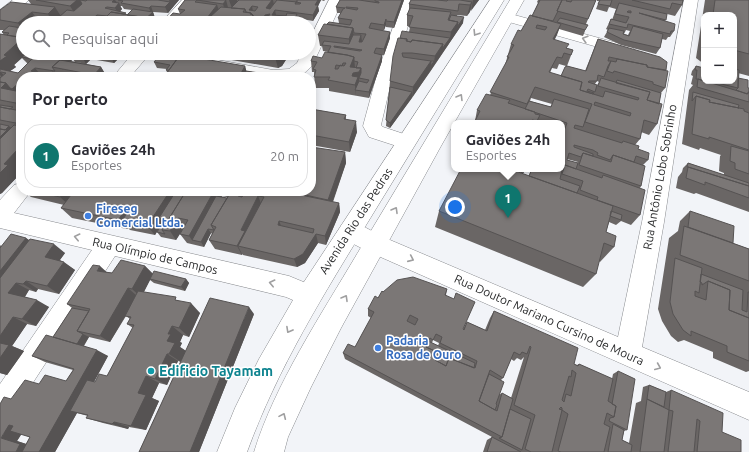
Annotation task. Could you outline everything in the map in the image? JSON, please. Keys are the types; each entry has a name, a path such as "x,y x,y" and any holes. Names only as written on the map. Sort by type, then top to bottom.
{"street":[{"path":"0,17 22,0"},
{"path":"175,16 190,0"},
{"path":"316,41 336,0"},
{"path":"406,142 376,132 372,126 384,78 409,0"},
{"name":"Avenida Rio das Pedras","path":"232,452 245,418 268,368 308,296 497,0"},
{"name":"Avenida Rio das Pedras","path":"269,452 274,436 301,377 332,319 517,0"},
{"name":"Rua Antônio Lobo Sobrinho","path":"628,354 691,0"},
{"path":"507,17 641,54"},
{"path":"125,72 136,60"},
{"path":"189,60 256,72"},
{"path":"296,72 304,66 307,60"},
{"path":"0,215 17,196"},
{"name":"Rua Olímpio de Campos","path":"0,219 289,288 308,296 325,310 332,319"},
{"name":"Rua Doutor Mariano Cursino de Moura","path":"350,231 375,244 749,406"},
{"path":"0,408 109,245"}],"building":[{"path":"36,0 77,0 70,6"},
{"path":"80,0 114,0 112,2 119,3 115,8 105,8 126,13 111,12 107,16 60,16 67,10 74,11 82,4"},
{"path":"118,0 158,0 170,2 165,7 151,6 149,8 121,3 123,1"},
{"path":"185,0 197,0 195,2 217,5 209,16 170,16 173,13 180,14 185,10 178,9"},
{"path":"197,0 226,0 223,4"},
{"path":"239,0 272,0 266,8 270,9 277,0 297,2 297,0 318,0 315,5 318,5 313,15 275,10 272,15 286,16 269,16 270,14 265,16 253,16 251,13 246,12 245,9 231,8","holes":["252,6 258,7 255,11 249,10"]},
{"path":"340,0 359,0 379,3 375,0 402,0 394,22 386,21 386,19 384,25 371,23 369,28 390,32 384,49 376,48 374,53 382,55 369,92 355,90 359,81 367,83 369,80 359,78 361,68 356,68 358,62 354,61 354,57 328,52 331,46 322,45 324,41 349,44 353,35 361,35 359,42 362,42 366,34 354,33 353,28 327,24 329,22 350,25 352,20 338,18 345,8 336,7","holes":["346,7 358,8 357,10","334,46 362,50 360,51"]},
{"path":"411,0 460,0 472,2 470,5 459,4 458,11 409,4"},
{"path":"540,0 562,0 553,21 532,16"},
{"path":"562,0 571,2 572,0 596,0 588,19 557,11"},
{"path":"600,0 612,0 610,6 598,4"},
{"path":"632,0 683,0 682,5 672,3 670,9"},
{"path":"715,0 749,0 749,54 737,51 737,12 713,12"},
{"path":"11,2 55,7 48,14 32,12 27,16 16,16 16,23 0,20 0,10"},
{"path":"619,3 667,14 666,20 639,13 675,24 674,31 671,31 670,34 628,24 627,28 609,24 611,19 626,23 629,17 615,14"},
{"path":"221,7 245,9 243,12 251,13 250,14 253,15 211,16"},
{"path":"410,8 451,12 448,20 458,22 451,32 409,27 413,16 407,15"},
{"path":"133,9 153,12 149,16 127,15"},
{"path":"111,12 135,16 107,16"},
{"path":"287,13 297,14 296,16 286,16"},
{"path":"451,15 464,17 457,27 458,22 449,20"},
{"path":"530,15 561,24 553,39 569,44 566,48 573,50 571,55 564,53 562,58 557,57 549,72 582,82 580,90 603,97 605,91 638,100 639,98 598,86 601,78 650,92 647,100 662,104 657,124 644,120 640,139 585,122 592,104 535,87 527,104 490,92 509,57 507,57 514,45 511,44 518,30 521,31","holes":["537,25 547,27 545,30 536,28","595,102 631,113 630,116 594,105"]},
{"path":"560,18 588,25 585,30 557,22"},
{"path":"324,24 353,28 349,39 318,35"},
{"path":"9,26 16,27 16,36 7,35 9,33 2,32"},
{"path":"633,26 663,34 660,48 624,40 607,32 609,28 624,31 623,34 629,36"},
{"path":"402,31 450,38 442,49 443,44 412,40 411,42 407,41 407,39 400,38"},
{"path":"0,34 16,37 16,44 4,55 7,56 0,61"},
{"path":"398,38 407,39 406,41 411,42 412,40 443,44 435,56 402,53 403,57 431,61 413,87 390,81 393,56"},
{"path":"598,39 660,57 667,62 666,70 647,67 647,65 609,57 608,61 611,61 604,77 598,75 597,81 588,82 597,85 595,92 588,89 587,91 594,93 593,94 580,90 582,82 561,76 565,67 567,66 586,71"},
{"path":"325,52 354,57 350,67 361,68 359,72 353,73 352,76 358,77 355,85 328,80 330,77 316,77 316,70 313,69 317,62 311,61 316,60 316,57 322,58","holes":["336,65 340,66 338,69 335,69"]},
{"path":"617,59 668,71 665,88 653,84 653,82 614,71 613,73 607,71 611,61 616,62"},
{"path":"31,60 60,60 52,67 55,71 35,68 31,71 34,72 19,72"},
{"path":"60,60 101,67 97,72 78,72 52,67"},
{"path":"156,60 176,60 169,70 166,70 170,65 154,62"},
{"path":"176,60 210,60 245,66 242,72 168,72"},
{"path":"696,66 701,67 701,80 696,79 697,70 695,70"},
{"path":"0,69 16,73 16,85 12,89 6,83 0,82 0,78 6,73 0,73"},
{"path":"737,70 739,70 738,88 721,84 737,84"},
{"path":"738,78 748,80 749,92 747,94 736,90 738,88"},
{"path":"698,79 701,80 701,84 715,84 748,94 749,92 749,102 697,87"},
{"path":"617,80 661,93 659,104 647,100 650,92 616,83"},
{"path":"0,82 6,83 1,88 16,91 16,103 0,100"},
{"path":"390,87 412,92 390,123 386,120"},
{"path":"693,92 739,105 738,108 709,102 710,100 696,96 692,101"},
{"path":"486,94 510,100 508,103 540,115 538,120 476,120 480,111 477,110"},
{"path":"696,96 710,100 709,102 744,109 744,111 749,113 749,150 709,137 709,139 692,134"},
{"path":"554,99 589,109 583,127 575,125 574,128 622,143 623,141 639,146 638,149 649,153 648,160 636,156 634,162 613,155 610,160 597,155 598,153 593,150 574,145 574,147 593,154 593,156 583,153 581,157 569,153 567,160 578,163 576,169 565,165 565,128 567,123 565,122 565,120 558,120 525,109 529,101 551,107"},
{"path":"0,105 13,107 10,109 0,107"},
{"path":"0,107 16,110 16,123 0,120"},
{"path":"316,110 346,115 344,119 356,121 349,142 316,136"},
{"path":"0,124 9,126 5,130 0,129"},
{"path":"14,125 16,125 16,151 4,164 8,165 0,173 0,139"},
{"path":"0,129 7,130 0,137"},
{"path":"731,146 749,151 749,174 735,169 735,163 730,161"},
{"path":"316,148 345,152 328,200 310,196 316,196"},
{"path":"583,153 611,162 613,155 645,166 641,186 579,165"},
{"path":"688,163 749,183 749,186 687,167"},
{"path":"565,165 602,178 603,175 645,190 640,215 597,200 598,197 580,190 583,181 562,174 563,172 565,172"},
{"path":"688,167 749,186 749,198 705,182 705,185 686,178"},
{"path":"459,172 518,172 613,206 606,232 616,236 614,247 604,243 596,274 439,211"},
{"path":"531,172 562,172 560,179 580,186 577,193 529,176"},
{"path":"70,196 167,196 147,226 122,221 127,213 124,212 118,220 61,208"},
{"path":"173,196 183,196 162,230 165,234 157,232 165,219 159,218"},
{"path":"183,196 211,196 189,236 180,234 188,220 178,218 170,231 162,230"},
{"path":"216,196 227,198 211,225 214,230 208,229 201,242 192,240"},
{"path":"228,196 258,196 241,230 245,231 237,246 209,240 216,227 211,225"},
{"path":"258,196 306,196 339,203 325,236 316,234 303,254 294,259 238,246 264,197","holes":["279,221 314,229 313,233 278,225"]},
{"path":"611,211 622,215 621,220 610,216"},
{"path":"690,211 734,226 733,243 688,227"},
{"path":"684,226 749,249 749,281 680,255"},
{"path":"11,234 26,238 0,271 0,248"},
{"path":"30,239 54,244 45,257 64,262 47,286 26,281 23,284 16,283 8,293 37,300 22,319 13,317 0,336 0,278"},
{"path":"675,258 702,268 699,293 695,291 695,296 706,300 708,281 730,290 729,310 749,318 749,361 727,352 727,346 691,331 691,336 683,330 673,314 670,302"},
{"path":"121,260 145,266 132,289 128,288 100,336 77,331 90,309 67,304 93,265 100,266 97,271 112,273"},
{"path":"154,271 186,279 181,287 150,279"},
{"path":"701,274 743,290 742,310 747,312 749,292 749,318 729,310 730,290 708,281 702,285 700,282"},
{"path":"413,277 447,289 445,295 454,299 456,293 475,302 463,329 464,330 467,322 487,331 494,311 578,348 574,364 578,366 579,364 613,379 608,401 616,406 614,417 607,413 604,424 610,427 604,452 558,451 568,414 562,410 552,452 531,452 525,449 535,415 514,405 531,347 530,346 527,354 522,352 520,355 514,352 503,378 490,370 479,401 497,411 502,393 513,399 502,437 343,353 348,344 355,347 374,312 368,309 375,296 378,298 382,291 383,292 397,280","holes":["410,315 418,319 415,325 407,321","436,334 442,337 440,343 477,361 475,368 449,358 446,366 435,360 437,352 426,347 430,338 433,340","572,370 576,373 571,396 566,394 564,402 562,400 569,376 571,377"]},
{"name":"Edificio Tayamam","path":"138,291 176,297 175,300 191,303 179,328 172,326 168,334 171,334 167,341 175,343 169,354 167,354 155,379 146,376 138,393 146,395 131,426 114,422 112,424 86,418 88,415 70,411 87,380 95,382 99,374 107,376 134,325 127,324 131,317 125,316"},
{"path":"210,298 249,307 190,452 139,452"},
{"path":"72,308 89,311 77,331 83,334 77,344 53,337"},
{"path":"46,335 97,350 39,452 22,452 30,437 10,431 13,426 9,425 1,438 20,444 16,452 0,452 0,404 4,397 11,399 25,380 39,384 45,375 66,381 74,369 32,356"},
{"path":"428,341 475,363 474,368 449,358 446,366 435,360 437,352 426,347"},
{"path":"0,343 9,345 0,358"},
{"path":"618,371 635,379 627,430 609,421 610,418 614,417 616,406 612,404"},
{"path":"489,374 504,382 495,410 479,401"},
{"path":"649,385 666,392 664,407 647,399"},
{"path":"671,390 723,413 722,432 741,440 741,452 697,452 700,421 697,419 694,452 668,452 673,411 669,410"},
{"path":"647,399 669,410 664,452 640,452"},
{"path":"510,409 531,419 522,450 499,438 502,437"},
{"path":"613,424 624,430 622,440 632,445 631,452 608,452"},
{"path":"492,437 521,452 487,452"}],"place":[{"name":"Fireseg Comercial Ltda.","path":"88,216"},
{"name":"Gaviões 24h","path":"508,218"},
{"name":"Padaria Rosa de Ouro","path":"378,348"},
{"name":"Edificio Tayamam","path":"151,371"}]}
